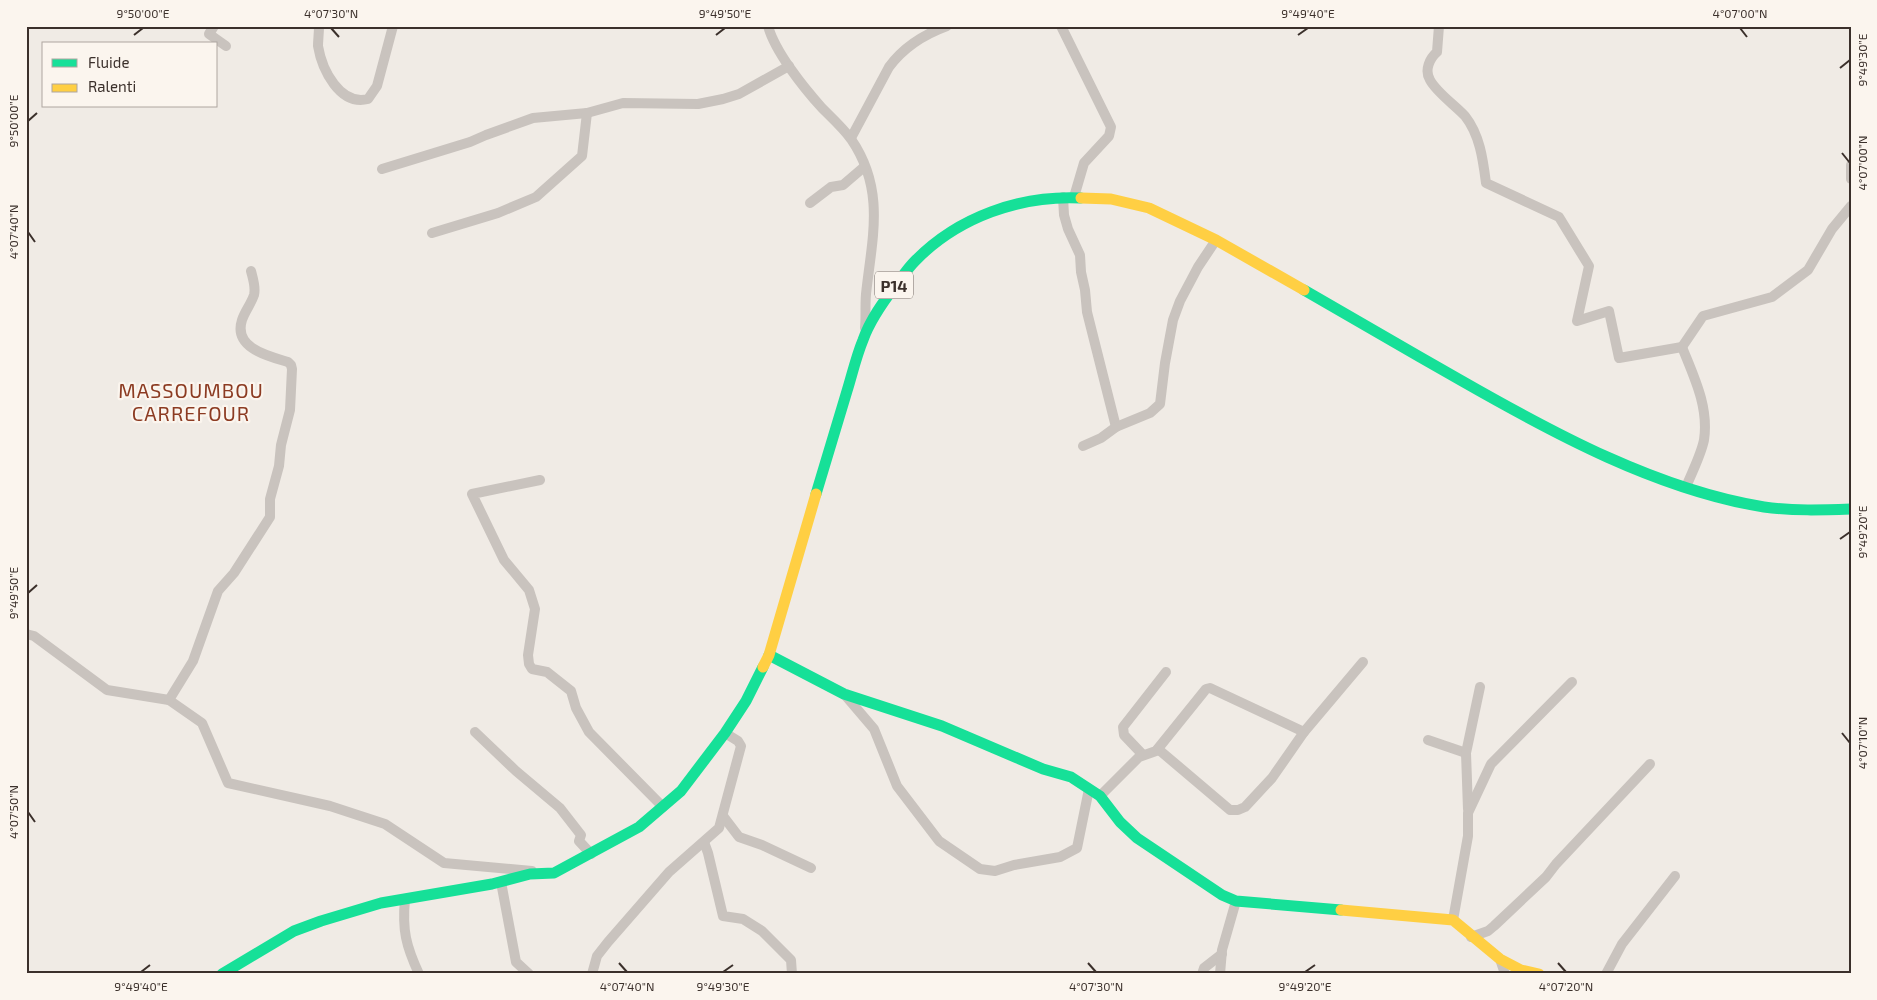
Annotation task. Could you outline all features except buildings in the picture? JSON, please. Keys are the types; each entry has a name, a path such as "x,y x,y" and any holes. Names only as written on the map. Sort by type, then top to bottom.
{"main road":[{"name":"P14","path":"222,974 294,931 321,921 381,903 501,882 530,874 554,873 639,827 681,790 725,733 746,702 769,655 806,523 863,339 882,303 914,262 934,244 954,230 1001,208 1037,200 1068,197 1110,199 1149,208 1216,240 1579,446 1640,472 1728,499 1769,508 1851,510"},
{"path":"769,655 844,694 942,726 1043,769 1071,778 1100,796 1120,822 1136,838 1222,895 1236,901 1453,920 1500,960 1521,970 1539,974"}],"street":[{"path":"214,26 209,34 226,46"},
{"path":"319,26 318,44 323,65 333,83 345,95 360,101 368,99 377,86 393,26"},
{"path":"768,26 771,38 789,66 819,105 851,138 864,167 869,173 874,214 874,242 866,296 867,313 863,339"},
{"path":"851,138 889,67 896,58 919,40 947,26"},
{"path":"1061,26 1111,127 1109,136 1084,163 1068,197 1064,215 1080,255 1081,272 1086,290 1087,312 1116,426"},
{"path":"1439,26 1437,52 1430,58 1429,79 1466,118 1481,149 1486,183 1559,217 1589,266 1577,321 1609,311 1620,358 1682,347 1703,316 1772,297 1808,270 1832,229 1851,206"},
{"path":"382,169 470,142 533,118 587,113 623,103 698,104 723,99 739,94 789,66"},
{"path":"432,233 498,214 536,197 582,156 587,113"},
{"path":"1851,164 1851,179"},
{"path":"810,203 831,187 843,185 864,167"},
{"path":"1083,446 1101,438 1116,426 1150,413 1160,404 1173,320 1180,301 1198,267 1216,240"},
{"path":"169,700 194,661 218,591 234,573 270,517 270,499 279,466 281,445 290,410 292,369 288,362 260,352 240,336 242,320 254,294 252,271"},
{"path":"1682,347 1699,388 1705,416 1704,441 1686,487"},
{"path":"540,480 472,494 504,560 529,590 535,609 528,655 529,664 532,669 547,672 571,691 576,708 589,732 663,807"},
{"path":"26,634 34,636 107,690 169,700 202,723 228,783 330,806 385,824 444,863 554,873"},
{"path":"1158,749 1230,810 1238,810 1245,807 1272,778 1304,732 1363,662"},
{"path":"1143,755 1124,736 1123,727 1166,672"},
{"path":"1468,813 1491,764 1572,682"},
{"path":"1453,920 1468,836 1466,753 1480,686"},
{"path":"1100,796 1143,755 1158,749 1203,690 1210,688 1304,732"},
{"path":"844,694 874,729 897,786 939,841 980,869 995,871 1014,865 1060,857 1076,848 1089,789"},
{"path":"476,732 516,771 560,808 580,835 579,841 591,854"},
{"path":"592,974 597,956 669,872 720,828 741,746 738,741 725,733"},
{"path":"1428,740 1466,753"},
{"path":"1471,937 1488,931 1546,877 1650,764"},
{"path":"723,816 739,837 811,868"},
{"path":"704,842 723,916 743,919 762,932 791,960 792,974"},
{"path":"1606,974 1622,944 1675,876"},
{"path":"501,882 516,962 529,974"},
{"path":"405,899 404,933 408,949 419,974"},
{"path":"1220,974 1222,954 1236,901"},
{"path":"1202,974 1204,968 1222,954"},
{"path":"1500,960 1505,974"}],"traffic: fast":[{"path":"816,494 856,359 866,333 873,318 912,264 951,232 991,212 1035,200 1081,198"},
{"path":"1304,290 1497,401 1607,457 1646,473 1724,499 1764,507 1797,510 1851,509"},
{"path":"769,655 844,694 942,726 1043,769 1071,777 1100,796 1120,822 1137,838 1222,895 1236,901 1341,910"},
{"path":"222,974 294,931 321,921 381,903 492,884 530,874 554,873 639,827 681,791 725,733 746,701 763,667"}],"traffic: slow":[{"path":"1081,198 1111,199 1149,208 1216,240 1304,290"},
{"path":"763,667 769,655 816,494"},
{"path":"1341,910 1453,920 1500,959 1521,970 1539,974"}],"district":[{"name":"MASSOUMBOU CARREFOUR","path":"191,402"}]}
